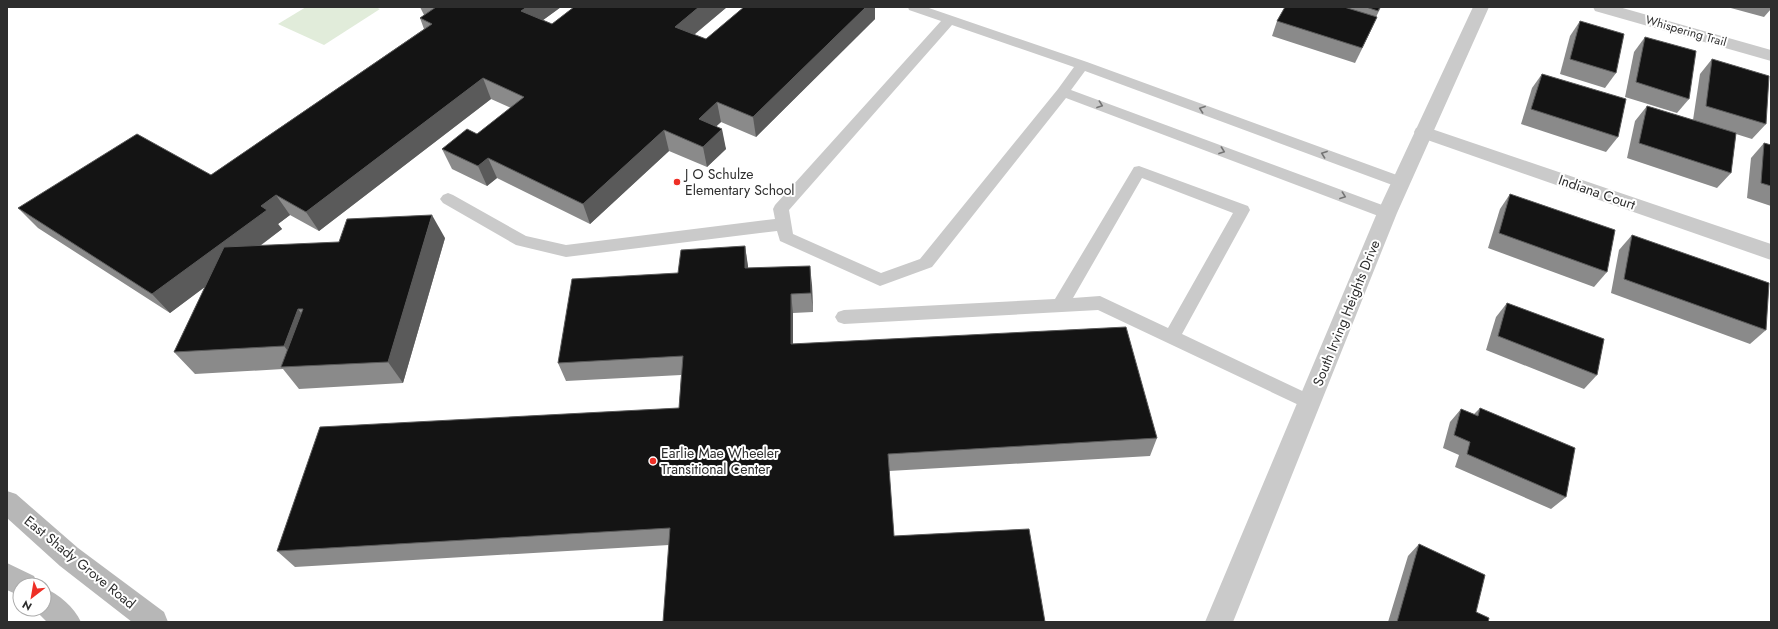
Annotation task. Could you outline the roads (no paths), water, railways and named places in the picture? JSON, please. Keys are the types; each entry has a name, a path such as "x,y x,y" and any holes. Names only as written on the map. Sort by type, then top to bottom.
{"main road":[{"name":"East Shady Grove Road","path":"7,502 69,557 154,622"},
{"path":"52,608 67,622"}],"street":[{"name":"South Irving Heights Drive","path":"1219,622 1400,182 1481,7"},
{"name":"Whispering Trail","path":"1601,7 1771,56"},
{"name":"Indiana Court","path":"1423,132 1771,252"}],"lane":[{"path":"914,7 1082,65 1400,182"},
{"path":"949,20 781,209 786,237 880,280 926,263 1063,92 1082,65"},
{"path":"1063,92 1387,213"},
{"path":"1060,305 1139,171 1242,210 1172,337"},
{"path":"448,199 522,241 566,251 783,224"},
{"path":"844,317 1100,303 1309,402"}],"place":[{"name":"J O Schulze Elementary School","path":"677,182"},
{"name":"Earlie Mae Wheeler Transitional Center","path":"653,461"}]}
